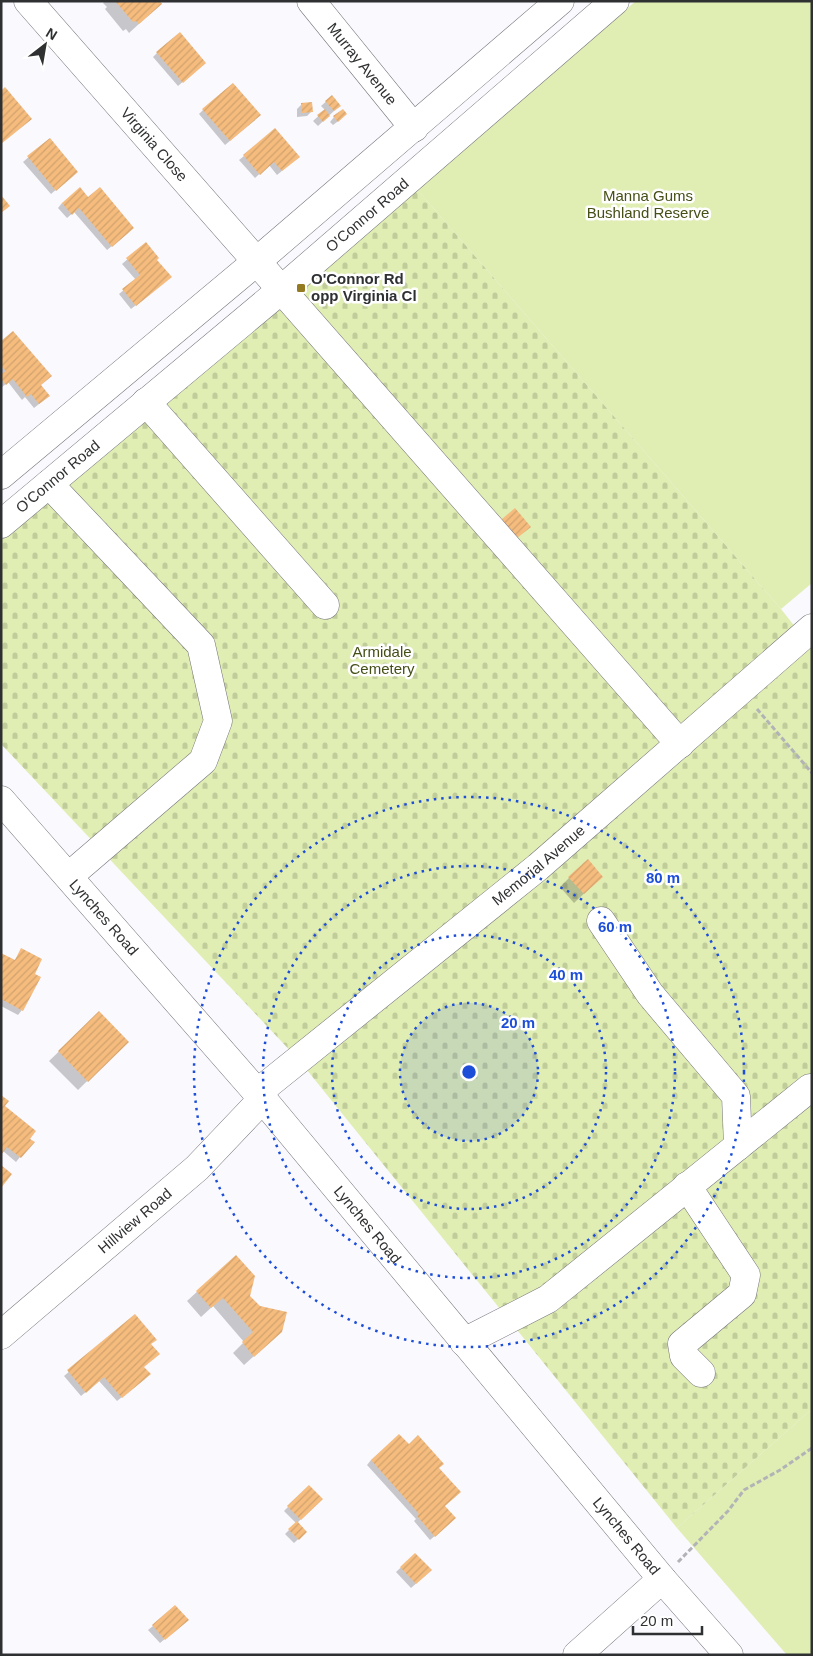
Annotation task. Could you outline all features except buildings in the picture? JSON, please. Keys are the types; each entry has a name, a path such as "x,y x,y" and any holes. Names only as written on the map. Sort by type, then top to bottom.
{"street":[{"name":"Virginia Close","path":"28,1 680,744"},
{"name":"Murray Avenue","path":"311,1 414,128"},
{"path":"1,475 256,262 560,1"},
{"name":"O'Connor Road","path":"1,524 280,290 615,1"},
{"path":"146,402 325,605"},
{"path":"49,484 201,645 218,720 203,761 69,876"},
{"name":"Memorial Avenue","path":"261,1097 268,1085 283,1072 538,867 812,628"},
{"name":"Lynches Road","path":"1,800 261,1097 464,1342 729,1655"},
{"path":"601,921 650,994 736,1096 738,1146"},
{"path":"464,1342 548,1299 810,1088"},
{"name":"Hillview Road","path":"1,1335 197,1168 255,1108 261,1097"},
{"path":"687,1186 746,1275 742,1294 682,1344 684,1356 701,1373"},
{"path":"577,1655 662,1578"}],"path":[{"path":"741,690 812,773"},
{"path":"662,1578 728,1511 744,1490 780,1470 812,1448"}],"green space":[{"name":"Manna Gums Bushland Reserve","path":"636,1 812,1 812,583 781,609 415,187"},
{"name":"Armidale Cemetery","path":"415,187 812,646 812,1409 677,1528 298,1059 1,744 1,540 155,412"},
{"path":"812,1409 812,1655 787,1655 677,1528"}],"place":[{"name":"O'Connor Rd opp Virginia Cl","path":"301,288"}]}
